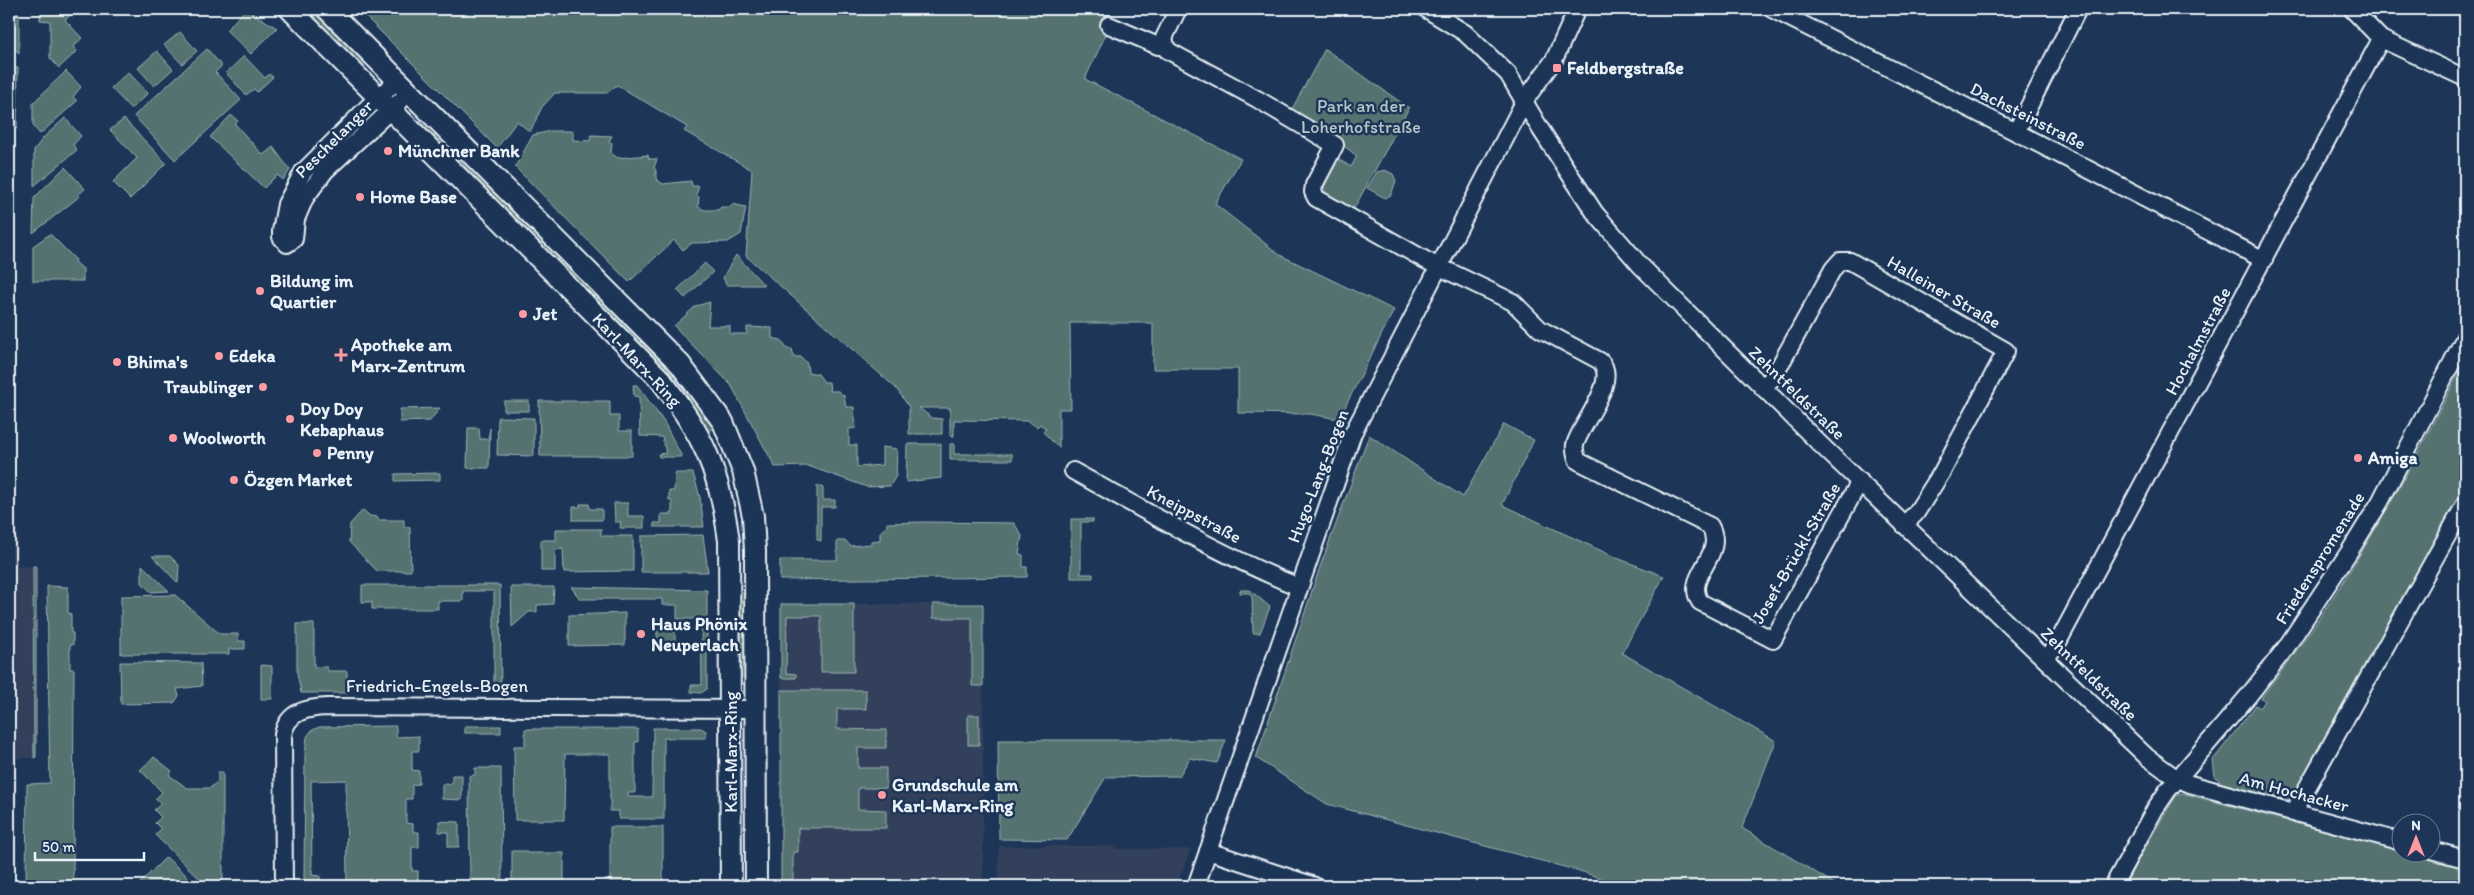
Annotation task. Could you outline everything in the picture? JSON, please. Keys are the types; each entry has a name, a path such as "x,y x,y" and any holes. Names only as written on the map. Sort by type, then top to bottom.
{"main road":[{"name":"Karl-Marx-Ring","path":"290,9 660,379 698,432 717,476 725,509 729,542 731,886"},
{"name":"Karl-Marx-Ring","path":"327,9 405,85 680,364 703,391 723,422 743,471 752,516 755,551 756,886"}],"street":[{"path":"1178,9 1164,38 1167,50 1264,102 1335,145 1314,185 1313,192 1316,198 1440,266"},
{"name":"Zehntfeldstraße","path":"1426,9 1465,34 1508,74 1555,152 1605,226 1640,265 1904,525 2147,757 2176,778"},
{"path":"1525,100 1554,60 1577,9"},
{"name":"Dachsteinstraße","path":"1772,9 2264,260"},
{"path":"2016,132 2078,9"},
{"path":"2352,9 2381,39 2465,78"},
{"path":"1109,26 1158,46 1165,45"},
{"name":"Hochalmstraße","path":"2045,659 2057,644 2381,39"},
{"name":"Peschelanger","path":"385,102 310,191 296,219 294,239 287,244 281,237 286,204 303,172 385,102 405,85"},
{"name":"Hugo-Lang-Bogen","path":"1196,886 1353,433 1525,100"},
{"name":"Halleiner Straße","path":"1763,388 1774,376 1833,269 1840,261 1850,261 2006,351 1944,468 1916,512 1904,525"},
{"name":"Josef-Brückl-Straße","path":"1440,266 1513,302 1540,330 1600,360 1605,365 1607,371 1605,384 1575,445 1578,461 1710,526 1716,536 1715,545 1697,580 1696,596 1700,602 1768,638 1773,640 1860,482"},
{"name":"Friedenspromenade","path":"2112,886 2155,808 2176,778 2249,695 2285,650 2313,608 2380,502 2465,337"},
{"name":"Kneippstraße","path":"1073,471 1197,540 1251,567 1300,587"},
{"path":"2293,813 2465,504"},
{"name":"Friedrich-Engels-Bogen","path":"284,886 283,734 291,718 298,712 327,706 756,709"},
{"name":"Am Hochacker","path":"2176,778 2293,813 2392,839"},
{"path":"1208,851 1316,886"},
{"path":"2442,853 2465,859"}],"shaded area":[{"path":"9,458 16,458 18,567 33,566 34,758 17,758 16,875 9,875"},
{"name":"Grundschule am Karl-Marx-Ring","path":"781,604 983,604 983,886 781,886"},
{"path":"999,846 1114,846 1116,849 1191,849 1176,886 998,886"}],"green space":[{"path":"40,9 77,9 65,20 82,38 73,47 77,51 59,68 50,58 50,21 40,20"},
{"path":"246,9 277,28 251,54 226,30"},
{"path":"300,9 316,9 367,60 361,67"},
{"path":"358,9 1108,9 1108,30 1085,79 1241,159 1215,204 1280,255 1394,310 1339,419 1310,414 1238,413 1238,369 1153,369 1153,323 1070,323 1071,409 1059,409 1059,448 1043,432 1046,429 1040,424 1037,427 1028,421 954,420 954,436 950,436 950,408 919,408 932,418 942,419 942,434 909,434 909,407 896,388 746,256 752,170 684,131 687,127 617,85 607,93 555,93 542,107 530,132 517,121 497,148"},
{"path":"9,13 19,13 19,53 9,44"},
{"path":"180,32 197,51 182,64 164,45"},
{"path":"207,49 222,66 215,72 241,100 175,160 134,116"},
{"name":"Park an der Loherhofstraße","path":"1325,49 1409,108 1352,212 1327,196 1324,191 1324,185 1335,157 1351,167 1357,156 1317,125 1292,109"},
{"path":"157,51 173,69 154,86 138,68"},
{"path":"244,56 265,78 269,74 273,77 257,92 254,89 246,95 226,73"},
{"path":"9,68 18,68 17,129 9,123"},
{"path":"66,71 81,87 73,97 77,101 40,134 33,126 33,103"},
{"path":"128,72 148,93 131,109 111,88"},
{"path":"231,115 238,121 235,124 263,155 273,147 290,170 283,180 277,175 264,188 210,137"},
{"path":"65,118 81,136 73,145 77,150 34,186 34,150 43,138"},
{"path":"124,119 166,163 130,199 113,182 137,158 110,130"},
{"path":"420,121 485,186 504,199 678,374 716,428 706,431 417,124"},
{"path":"551,131 573,131 573,140 590,141 591,135 612,136 609,141 612,143 611,153 618,158 648,155 649,159 657,159 654,168 656,170 656,179 663,184 691,181 692,186 699,186 696,195 699,197 698,207 705,210 718,210 721,207 730,207 732,204 746,207 741,234 728,242 692,243 683,250 674,240 629,282 515,167 533,135"},
{"path":"65,167 85,189 78,195 80,196 33,233 34,198"},
{"path":"1385,170 1393,174 1396,181 1391,195 1385,198 1367,188 1377,172"},
{"path":"50,234 83,269 83,281 33,281 33,246"},
{"path":"736,255 764,285 726,285 723,277"},
{"path":"705,263 713,272 685,298 677,290"},
{"path":"710,302 708,326 730,326 730,334 747,334 747,327 772,328 772,338 781,340 787,349 792,349 794,357 801,357 807,363 808,372 818,374 824,382 829,382 830,391 838,391 844,396 846,407 854,407 856,428 849,429 849,445 857,445 857,467 882,465 882,447 897,449 896,476 890,486 867,487 808,466 775,467 731,385 674,326 696,306"},
{"path":"2465,360 2465,491 2292,801 2222,784 2215,776 2213,760 2256,705 2260,708 2265,701 2261,698 2291,658 2346,577 2397,492"},
{"path":"633,385 637,385 664,422 682,457 659,457 658,454 666,453 662,437 640,436 639,397 634,396"},
{"path":"504,401 529,401 529,411 504,411"},
{"path":"539,401 610,401 610,416 619,416 619,431 632,431 632,456 540,456"},
{"path":"440,408 430,421 400,422 400,409"},
{"path":"498,417 534,418 534,456 497,455"},
{"path":"1504,424 1534,440 1502,505 1617,558 1664,576 1622,653 1776,741 1742,828 1838,886 1622,886 1583,872 1327,804 1256,758 1321,564 1369,435 1463,497"},
{"path":"468,428 479,428 480,439 488,439 490,428 489,468 467,468"},
{"path":"907,444 941,444 941,478 906,482"},
{"path":"950,444 954,444 954,454 1012,454 1012,460 950,460"},
{"path":"440,473 440,480 395,481 395,474"},
{"path":"675,473 693,473 700,497 704,527 654,527 654,523 661,523 661,514 672,514 672,501 669,500 669,491 674,491"},
{"path":"817,485 823,488 823,500 835,500 835,507 821,507 821,541 817,540"},
{"path":"614,503 628,503 628,516 644,516 644,528 620,528 621,522 615,522"},
{"path":"580,504 589,504 590,509 602,509 602,520 573,520 573,507 580,507"},
{"path":"363,510 370,516 378,517 378,520 404,520 404,527 410,527 411,571 377,571 349,542 350,524"},
{"path":"1071,519 1093,519 1093,522 1081,522 1081,574 1093,574 1093,578 1071,578"},
{"path":"887,523 1014,523 1022,536 1019,554 1023,555 1023,567 1027,567 1027,577 780,580 780,560 837,560 837,541 846,541 850,546 871,544 871,541 880,540 880,532 887,526"},
{"path":"556,529 601,529 601,536 633,536 633,571 564,572 563,549 555,550 555,571 541,571 541,540 556,540"},
{"path":"703,535 708,572 641,572 641,536"},
{"path":"152,556 170,556 179,565 178,583"},
{"path":"142,565 169,591 151,592 142,583"},
{"path":"33,566 36,566 36,757 34,758"},
{"path":"362,585 500,585 501,692 494,692 494,591 463,591 463,601 438,601 438,609 372,609 372,602 362,602"},
{"path":"47,586 68,587 68,613 71,614 71,633 73,633 73,645 70,645 70,669 74,669 73,886 26,886 27,784 50,783"},
{"path":"511,587 554,587 553,604 537,605 537,612 529,612 512,627"},
{"path":"571,587 707,590 707,689 701,693 691,692 691,685 702,685 701,619 677,619 677,605 662,605 662,599 580,599"},
{"path":"1240,590 1250,590 1270,607 1260,633 1253,633 1252,597 1249,593 1240,593"},
{"path":"737,592 747,592 747,677 737,677"},
{"path":"175,595 220,634 238,634 238,641 245,641 245,649 229,649 229,654 121,654 121,596"},
{"path":"781,604 854,604 854,672 821,672 821,616 787,616 786,673 796,674 796,678 781,678"},
{"path":"933,604 983,604 983,686 972,686 972,618 933,618"},
{"path":"625,613 625,645 569,646 569,615"},
{"path":"657,623 675,623 675,648 657,648"},
{"path":"297,624 314,624 314,667 327,667 328,671 347,671 347,693 301,693 297,673"},
{"path":"120,662 201,663 202,686 177,689 179,696 174,703 121,704"},
{"path":"261,665 272,666 272,699 261,699"},
{"path":"781,690 866,690 866,709 837,709 837,729 886,730 886,748 858,748 858,768 886,768 886,788 858,788 858,809 886,810 886,828 798,828 798,852 793,852 793,880 781,880"},
{"path":"968,715 979,715 979,745 968,745"},
{"path":"396,726 396,737 419,736 419,751 412,751 412,770 419,771 419,784 412,785 412,799 406,799 406,823 413,824 413,832 419,832 419,847 412,847 412,871 418,871 418,880 425,880 425,886 347,886 346,780 311,781 312,875 320,876 320,880 304,881 305,755 307,737 311,731 319,727"},
{"path":"465,726 501,726 501,733 465,733"},
{"path":"653,728 701,728 706,731 706,738 664,738 664,819 619,819 619,811 610,811 610,754 565,754 564,820 515,820 514,746 525,746 525,729 638,729 638,742 635,742 635,793 628,793 628,797 652,797"},
{"path":"998,740 1226,740 1217,763 1190,758 1179,776 1106,777 1067,840 999,839"},
{"path":"154,757 172,771 169,775 187,788 210,788 218,781 218,772 223,772 223,886 207,886 155,835 161,829 155,823 161,817 154,810 161,804 155,799 162,792 140,770"},
{"path":"475,768 501,768 502,886 470,886 469,776 475,775"},
{"path":"452,775 462,775 462,800 442,799 442,784 452,784"},
{"path":"2182,793 2392,849 2392,862 2442,862 2465,868 2465,886 2124,886 2176,796"},
{"path":"439,821 459,822 459,847 448,847 448,832 439,832"},
{"path":"610,827 663,827 663,886 610,886"},
{"path":"512,851 564,853 564,886 522,886 522,882 512,882"},
{"path":"166,857 198,886 140,886 140,883"}],"place":[{"name":"Feldbergstraße","path":"1557,68"},
{"name":"Münchner Bank","path":"388,151"},
{"name":"Home Base","path":"360,197"},
{"name":"Bildung im Quartier","path":"260,291"},
{"name":"Jet","path":"523,314"},
{"name":"Apotheke am Marx-Zentrum","path":"341,355"},
{"name":"Edeka","path":"219,356"},
{"name":"Bhima's","path":"117,362"},
{"name":"Traublinger","path":"263,387"},
{"name":"Doy Doy Kebaphaus","path":"290,419"},
{"name":"Woolworth","path":"173,438"},
{"name":"Penny","path":"317,453"},
{"name":"Amiga","path":"2358,458"},
{"name":"Özgen Market","path":"234,480"},
{"name":"Haus Phönix Neuperlach","path":"641,634"},
{"name":"Grundschule am Karl-Marx-Ring","path":"882,795"}]}
